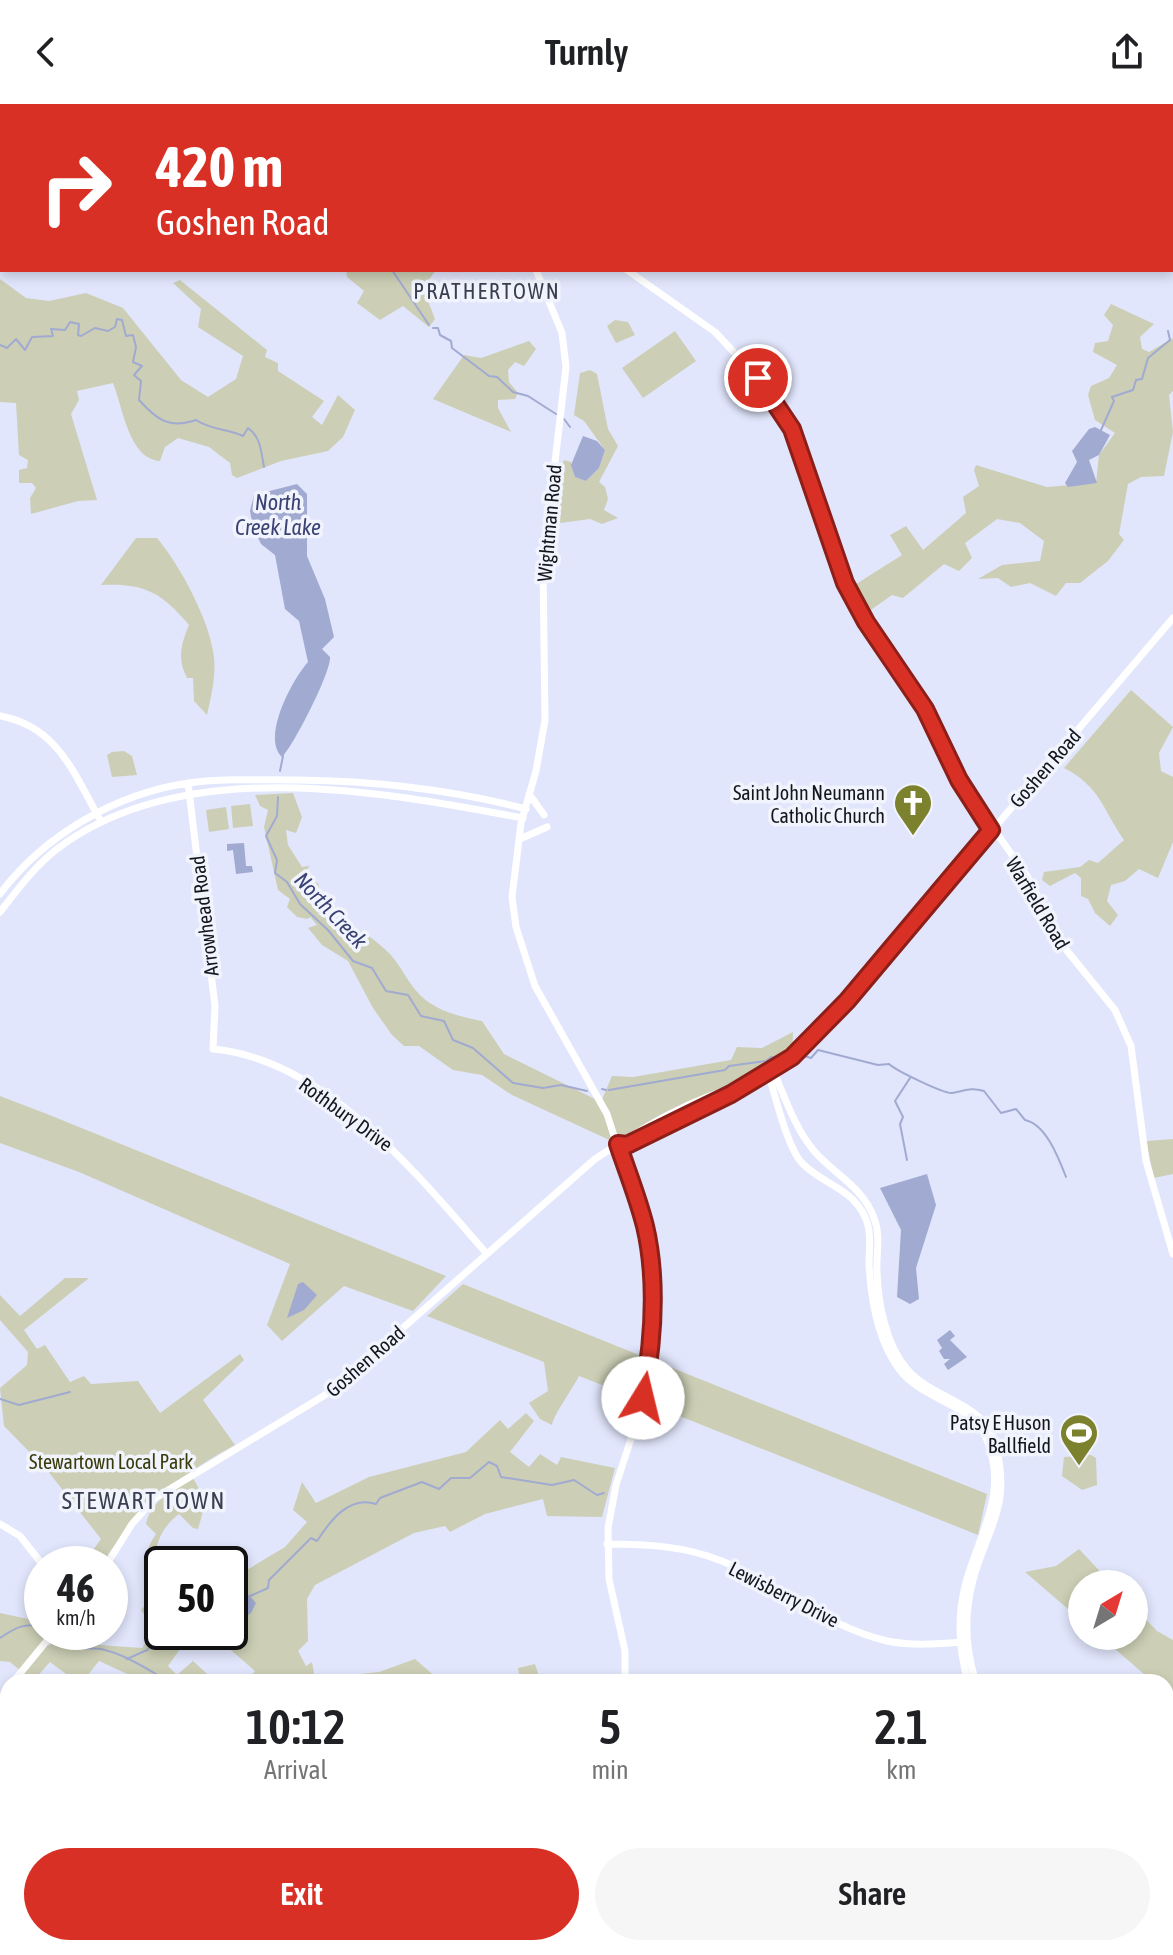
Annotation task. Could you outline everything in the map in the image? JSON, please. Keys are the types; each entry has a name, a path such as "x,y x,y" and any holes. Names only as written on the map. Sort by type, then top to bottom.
{"street":[{"name":"Wightman Road","path":"520,836 527,824 545,720 543,566 547,505 566,367 562,333 537,272"},
{"name":"Warfield Road","path":"630,272 724,341 784,414 806,461 845,583 866,622 925,709 959,780 991,830 1027,876 1064,947 1100,988 1125,1029 1135,1064 1146,1161 1173,1254"},
{"name":"Goshen Road","path":"118,1546 132,1524 155,1498 318,1401 595,1159 690,1102 749,1083 788,1060 847,1001 1173,618"},
{"path":"0,716 27,724 57,745 102,822"},
{"path":"0,894 37,853 97,814 143,794 188,783 372,781 436,789 526,809"},
{"name":"Arrowhead Road","path":"188,783 215,1006 213,1049"},
{"path":"0,912 41,863 102,822 145,805 189,793 307,789 370,792 523,818"},
{"name":"Wightman Road","path":"531,795 523,818 512,897 522,949 546,1009 590,1079 618,1144 647,1239 652,1322 643,1398 614,1493 607,1544 609,1579 625,1651 625,1674"},
{"path":"507,804 531,795 544,815"},
{"path":"504,814 514,822 520,836 547,827"},
{"name":"Rothbury Drive","path":"213,1049 245,1053 278,1065 361,1121 399,1153 487,1254"},
{"path":"778,1091 788,1060"},
{"path":"770,1071 798,1158 811,1171 847,1192 865,1216 871,1285 881,1332 892,1359 921,1391 967,1415 988,1443 994,1503 964,1588 963,1642 967,1674"},
{"path":"749,1083 764,1084 778,1091 811,1147 853,1186 874,1216 882,1306 900,1359 929,1388 975,1413 994,1441 1000,1477 1000,1509 973,1581 963,1642 973,1674"},
{"path":"0,1524 20,1536 28,1546"},
{"name":"Lewisberry Drive","path":"607,1544 652,1544 711,1558 861,1633 887,1641 925,1644 963,1642"},
{"path":"20,1674 39,1650"}],"green space":[{"path":"346,272 435,272 423,288 435,319 429,327 403,306 380,320 357,303 364,291 347,277"},
{"path":"0,279 26,298 49,301 86,293 123,308 181,380 208,397 236,379 243,356 198,327 201,309 173,283 180,280 267,350 265,357 278,363 278,371 324,401 312,417 322,425 338,395 355,410 343,437 328,451 281,461 237,478 232,475 230,463 209,447 178,438 165,447 160,461 149,458 134,442 113,383 77,391 79,400 71,414 97,500 78,501 31,514 30,498 36,488 32,483 19,483 19,470 27,468 28,460 19,455 16,403 0,402"},
{"path":"1111,304 1154,324 1140,337 1142,349 1149,352 1173,338 1173,391 1169,395 1173,432 1164,476 1141,477 1128,484 1119,534 1124,540 1108,561 1080,583 1066,583 1056,596 1030,583 1011,587 998,578 978,579 1002,565 1040,561 1044,541 1020,523 997,519 965,543 972,558 959,571 944,564 903,598 892,595 868,612 853,586 902,555 890,535 906,526 923,550 966,513 963,497 979,486 974,470 976,465 1047,487 1096,483 1099,455 1115,433 1095,420 1088,395 1091,386 1109,378 1117,365 1093,352 1095,343 1108,341 1113,325 1104,315"},
{"path":"615,320 628,322 635,335 616,343 607,326"},
{"path":"675,331 696,361 643,398 622,368"},
{"path":"529,341 536,349 524,366 515,362 508,370 509,382 518,393 515,399 498,400 498,408 511,432 433,399 464,355 481,358"},
{"path":"590,370 597,374 608,429 618,446 599,482 605,487 608,499 604,510 618,518 602,524 590,519 553,524 555,484 564,460 571,462 575,477 586,481 599,468 605,450 584,421 574,415 580,373"},
{"path":"136,538 157,538 201,612 212,644 214,665 207,715 194,701 193,678 187,678 182,664 182,645 189,625 151,592 129,586 101,585"},
{"path":"1131,690 1173,727 1159,753 1161,771 1173,777 1173,842 1158,878 1139,869 1125,881 1111,885 1107,901 1118,915 1110,926 1095,913 1088,899 1081,896 1081,878 1075,873 1050,886 1042,880 1044,872 1080,867 1089,860 1098,863 1124,840 1093,791 1064,768"},
{"path":"124,751 132,756 137,775 112,777 107,755"},
{"path":"293,793 302,817 296,833 286,830 288,845 302,867 310,866 301,876 306,882 318,883 319,887 309,889 326,910 307,919 297,917 287,907 290,899 278,890 264,827 268,810 260,806 255,795"},
{"path":"250,804 253,826 233,828 231,806"},
{"path":"226,807 229,829 209,832 206,810"},
{"path":"316,914 346,923 374,940 390,954 426,1001 457,1015 482,1021 504,1054 601,1102 612,1076 633,1077 731,1060 737,1047 762,1048 793,1032 792,1057 773,1070 715,1092 618,1144 512,1095 482,1075 453,1070 419,1046 404,1046 373,1008 348,961 322,945 308,928 317,925 311,918"},
{"path":"0,1096 446,1276 413,1311 344,1286 282,1341 267,1325 290,1264 79,1172 0,1143"},
{"path":"1173,1139 1173,1174 1154,1178 1146,1141"},
{"name":"Stewartown Local Park","path":"65,1278 89,1278 24,1330 37,1349 45,1345 70,1382 84,1376 91,1384 138,1381 160,1413 240,1354 244,1360 203,1400 235,1445 196,1468 161,1495 114,1546 96,1546 101,1539 47,1470 4,1426 0,1388 27,1365 28,1352 0,1320 0,1295 20,1316"},
{"path":"463,1284 644,1357 638,1399 579,1376 552,1425 540,1419 529,1403 548,1391 544,1362 427,1316"},
{"path":"655,1361 987,1494 978,1535 647,1403"},
{"path":"526,1413 534,1421 510,1452 529,1467 540,1454 557,1465 561,1457 615,1468 602,1517 547,1516 543,1499 485,1514 450,1532 445,1526 414,1533 315,1585 307,1599 308,1641 298,1651 306,1666 312,1662 314,1674 253,1674 255,1671 231,1650 248,1650 248,1569 285,1547 307,1522 293,1510 302,1482 316,1503 369,1477 466,1452 500,1420 508,1429"},
{"name":"Patsy E Huson Ballfield","path":"1091,1455 1096,1458 1097,1485 1082,1490 1062,1476 1064,1457"},
{"path":"193,1478 206,1501 198,1529 179,1514 161,1534 157,1546 150,1546 156,1534 146,1524 158,1502"},
{"path":"1079,1549 1099,1570 1068,1570 1068,1609 1025,1572 1056,1566"},
{"path":"0,1613 24,1618 24,1650 142,1648 144,1645 144,1650 179,1650 168,1666 176,1674 127,1674 99,1661 89,1674 66,1674 50,1662 39,1674 25,1674 10,1662 0,1661"},
{"path":"1148,1622 1173,1640 1173,1674 1144,1674 1116,1650 1148,1650"},
{"path":"415,1659 432,1674 361,1674 379,1672"},
{"path":"193,1661 207,1674 178,1674"},
{"path":"535,1664 538,1674 519,1674 518,1668"}],"water":[{"path":"1095,427 1110,435 1099,455 1089,460 1097,483 1068,487 1065,483 1077,462 1072,451 1089,429"},
{"path":"583,436 597,441 605,450 599,468 586,481 575,477 571,465"},
{"name":"North Creek Lake","path":"297,484 307,494 307,556 325,599 334,637 322,649 330,657 318,692 282,757 276,748 277,723 287,695 308,662 299,621 285,609 275,555 261,544 250,511 254,495"},
{"path":"244,843 246,866 252,866 253,872 236,874 233,850 227,851 227,844"},
{"path":"927,1174 936,1205 916,1268 919,1299 910,1304 897,1297 901,1230 880,1188"},
{"path":"303,1282 317,1295 304,1310 287,1318 298,1284"},
{"path":"950,1330 955,1336 950,1340 967,1357 948,1370 944,1364 950,1359 944,1359 937,1340"},
{"path":"248,1594 256,1603 248,1615"}],"waterway":[{"path":"393,272 429,325"},
{"name":"North Creek","path":"0,345 7,348 16,339 25,350 32,337 53,336 51,329 65,330 70,322 79,324 78,335 81,336 95,328 108,331 115,327 117,319 122,320 126,336 133,335 136,347 133,362 142,366 134,375 141,381 139,400 158,417 171,423 196,420 243,436 248,428 258,440 264,467"},
{"path":"433,328 438,328 440,335 451,341 452,348 489,376 497,377 513,392 528,396 556,414"},
{"path":"1101,430 1114,401 1112,397 1133,390 1136,380 1142,379 1148,358 1170,340 1168,331"},
{"path":"564,419 570,427"},
{"name":"North Creek","path":"280,771 283,756"},
{"name":"North Creek","path":"278,797 277,816 266,836 277,860 275,873 287,882 300,904 328,930 353,961 372,968 386,991 408,995 421,1016 444,1021 453,1040 473,1048 513,1083 543,1088 561,1085 587,1091"},
{"name":"North Creek","path":"801,1055 811,1058 818,1050 878,1065 889,1064 947,1092 984,1091 1001,1113 1016,1109 1025,1120 1039,1128 1051,1143 1066,1177"},
{"name":"North Creek","path":"609,1090 725,1070 729,1066 766,1061 771,1057 781,1059 785,1053 790,1053"},
{"path":"907,1160 900,1124 903,1117 895,1101 910,1078"},
{"name":"North Creek","path":"602,1089 606,1090"},
{"path":"0,1399 19,1405 70,1392"},
{"path":"250,1596 268,1588 269,1580 311,1538 317,1541 334,1518 349,1506 366,1502 376,1504 380,1498 422,1482 439,1489 451,1478 470,1478 489,1462 497,1466 501,1477 552,1485 574,1480 597,1495 604,1493"},
{"path":"0,1638 24,1626"},
{"path":"104,1650 156,1674"},
{"path":"127,1659 147,1650"}],"place":[{"name":"Saint John Neumann Catholic Church","path":"913,837"},
{"name":"Patsy E Huson Ballfield","path":"1079,1467"}],"district":[{"name":"PRATHERTOWN","path":"487,291"},
{"name":"STEWART TOWN","path":"144,1500"}],"route":[{"path":"643,1398 652,1322 649,1253 644,1224 618,1144 627,1145 731,1094 801,1050 847,1001 991,830 959,780 925,709 866,622 845,583 806,461 784,414 758,378"}]}
